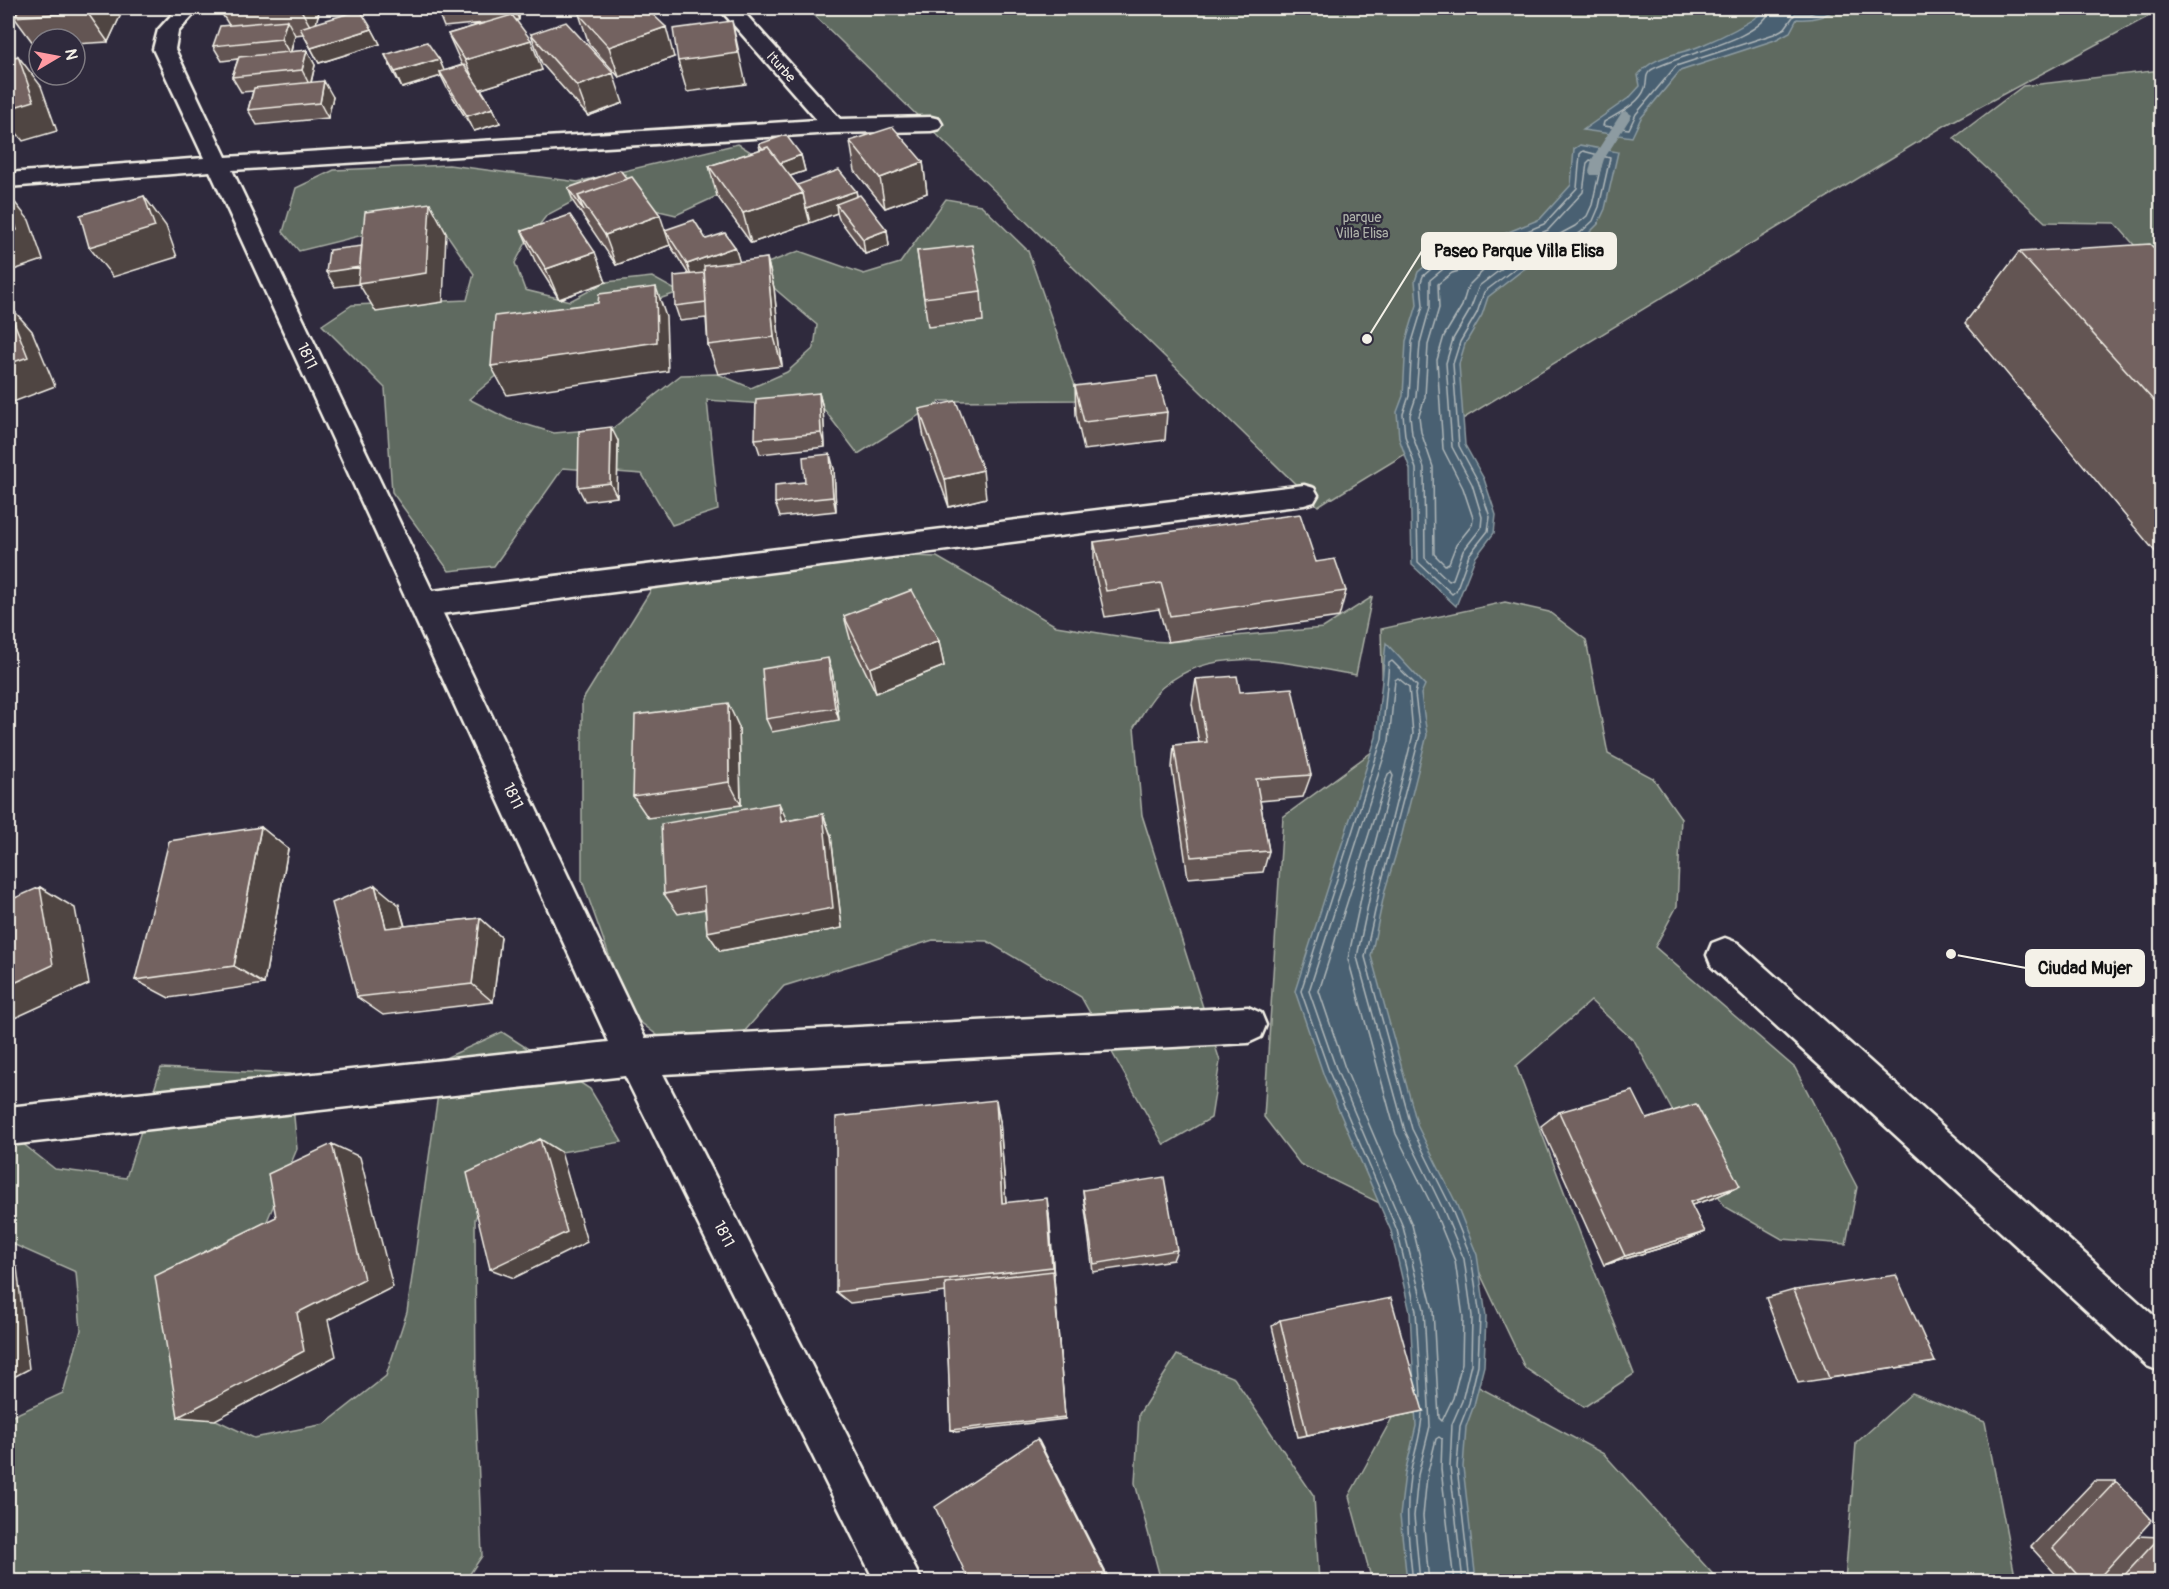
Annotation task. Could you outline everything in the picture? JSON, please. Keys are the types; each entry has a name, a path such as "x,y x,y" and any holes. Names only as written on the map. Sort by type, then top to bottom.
{"street":[{"name":"1811","path":"189,8 168,30 164,49 635,1057 900,1581"},
{"name":"Iturbe","path":"729,8 834,126"},
{"path":"8,180 217,164 834,126 931,124"},
{"path":"424,604 1304,495"},
{"path":"1725,955 2162,1351"},
{"path":"8,1126 635,1057 1248,1025"}],"green space":[{"name":"parque Villa Elisa","path":"807,8 2162,9 1944,126 1318,506"},
{"path":"2161,70 2161,363 2150,263 2115,223 2045,222 1954,138 2023,86"},
{"path":"738,144 762,159 717,196 676,215 642,207 625,174 547,215 528,239 515,263 525,290 570,301 606,282 652,277 679,292 537,342 469,399 508,419 554,433 613,428 681,375 718,374 751,388 787,372 814,348 817,325 774,288 765,264 799,251 864,274 900,263 946,199 981,205 1028,251 1080,400 941,401 858,454 823,408 707,400 718,510 672,525 642,474 563,468 494,566 449,571 392,492 385,388 322,325 352,305 467,300 474,274 446,233 379,231 299,251 283,232 296,188 334,170 449,165 578,182"},
{"path":"841,553 937,557 1056,626 1148,641 1168,642 1323,628 1372,597 1356,675 1257,660 1232,660 1208,664 1185,672 1164,686 1134,727 1142,815 1220,1061 1211,1118 1164,1145 1081,997 987,941 933,940 784,986 736,1041 680,1053 630,1014 582,880 582,701 654,585"},
{"path":"1505,602 1549,612 1586,640 1608,754 1653,778 1681,818 1677,906 1655,947 1795,1068 1857,1187 1846,1244 1782,1239 1724,1206 1635,1042 1591,1001 1516,1066 1634,1374 1584,1407 1525,1368 1467,1246 1300,1164 1264,1117 1283,817 1384,743 1381,629"},
{"path":"502,1032 590,1089 622,1142 561,1152 547,1147 490,1185 475,1219 476,1406 482,1556 465,1581 8,1581 8,1418 63,1393 81,1330 76,1272 8,1242 8,1132 55,1169 126,1178 161,1068 290,1074 297,1149 242,1281 216,1420 254,1438 325,1424 386,1376 407,1312 443,1059"},
{"path":"1177,1355 1234,1378 1314,1496 1319,1581 1161,1581 1135,1483 1139,1414"},
{"path":"1413,1380 1475,1385 1604,1454 1719,1581 1372,1581 1349,1496"},
{"path":"1912,1393 1985,1422 2016,1581 1845,1581 1856,1443"}],"water":[{"path":"1765,8 1838,8 1818,17 1797,19 1790,32 1775,40 1680,71 1641,118 1632,137 1583,130 1630,97 1640,86 1638,75 1651,63 1725,35 1758,16 1765,11"},
{"path":"1580,145 1618,152 1605,209 1598,224 1584,238 1524,269 1488,297 1482,315 1465,344 1459,364 1465,445 1484,479 1496,515 1494,533 1475,558 1456,606 1412,565 1410,469 1399,438 1397,412 1403,396 1406,341 1417,305 1415,281 1418,272 1441,253 1494,238 1540,219 1571,185 1574,149"},
{"path":"1386,643 1425,685 1421,694 1427,735 1385,890 1371,956 1418,1127 1456,1203 1477,1255 1486,1316 1484,1366 1466,1427 1463,1467 1476,1581 1407,1581 1400,1516 1405,1473 1416,1426 1410,1312 1391,1231 1324,1076 1295,991 1376,737"}],"building":[{"path":"20,8 90,8 87,12 14,17"},
{"path":"221,8 253,8 220,11"},
{"path":"438,8 484,8 438,12"},
{"path":"599,8 646,8 666,27 609,47 579,14"},
{"path":"360,10 372,29 311,48 300,28"},
{"path":"512,15 531,40 465,60 448,34"},
{"path":"287,20 281,39 213,46 220,26"},
{"path":"732,21 738,53 678,61 673,29"},
{"path":"566,22 613,73 577,86 531,34"},
{"path":"427,42 439,59 395,72 385,55"},
{"path":"307,50 302,70 232,77 239,57"},
{"path":"18,56 27,87 29,87 34,101 8,109 8,59"},
{"path":"464,65 493,108 467,116 440,72"},
{"path":"324,81 320,103 248,110 254,88"},
{"path":"893,127 923,162 880,178 850,141"},
{"path":"786,135 801,155 780,163 768,147 763,149 759,144"},
{"path":"768,147 803,193 743,213 709,166"},
{"path":"620,170 627,179 578,196 584,211 568,188"},
{"path":"839,170 856,191 806,208 803,193 797,185"},
{"path":"632,177 660,215 605,235 578,196"},
{"path":"860,195 887,230 863,239 836,204"},
{"path":"144,196 155,227 89,247 80,215"},
{"path":"8,200 17,230 8,233"},
{"path":"430,203 426,273 358,283 365,212"},
{"path":"570,215 595,252 546,269 522,231"},
{"path":"694,220 706,239 725,233 735,247 687,264 665,230"},
{"path":"2150,244 2162,256 2162,410 2019,252"},
{"path":"972,245 981,291 924,298 917,251"},
{"path":"362,246 360,267 326,272 329,250"},
{"path":"767,258 774,337 708,345 704,266"},
{"path":"704,273 706,302 675,306 674,276"},
{"path":"656,287 657,342 491,366 495,316 598,303 599,294"},
{"path":"8,307 28,357 8,364"},
{"path":"1157,376 1167,412 1084,422 1075,386"},
{"path":"819,393 821,433 755,439 756,399"},
{"path":"956,401 983,470 945,479 919,409"},
{"path":"611,427 610,483 578,487 579,431"},
{"path":"830,454 833,497 775,503 775,485 805,482 803,457"},
{"path":"1300,514 1316,562 1335,559 1346,591 1170,616 1161,583 1106,591 1094,542"},
{"path":"912,590 939,641 870,668 844,616"},
{"path":"828,658 835,708 766,719 762,669"},
{"path":"1237,676 1240,692 1292,688 1311,775 1256,779 1269,851 1191,857 1174,745 1207,742 1196,679"},
{"path":"728,703 729,782 633,796 635,715"},
{"path":"779,803 781,822 823,814 833,908 707,932 704,887 664,894 661,824"},
{"path":"261,827 234,966 135,980 169,841"},
{"path":"375,885 386,928 480,918 472,984 357,997 332,903"},
{"path":"40,887 53,965 8,986 8,901"},
{"path":"1633,1091 1647,1119 1696,1104 1740,1186 1690,1202 1705,1232 1625,1256 1559,1112"},
{"path":"996,1100 1002,1203 1047,1198 1052,1267 836,1292 836,1117"},
{"path":"540,1139 567,1232 490,1269 467,1173"},
{"path":"332,1144 364,1279 297,1313 304,1351 178,1417 155,1276 276,1217 268,1174"},
{"path":"1164,1177 1177,1250 1094,1264 1083,1190"},
{"path":"1053,1271 1065,1417 951,1430 945,1283"},
{"path":"1896,1275 1935,1362 1829,1378 1794,1290"},
{"path":"1391,1298 1423,1411 1307,1435 1280,1320"},
{"path":"1037,1439 1109,1581 969,1581 935,1507"},
{"path":"2116,1481 2152,1520 2096,1581 2083,1581 2053,1548"},
{"path":"2160,1537 2162,1538 2162,1581 2119,1581"}],"waterway":[{"path":"1595,172 1598,159 1626,115"}],"place":[{"name":"Paseo Parque Villa Elisa","path":"1367,339"},
{"name":"Ciudad Mujer","path":"1951,954"}]}
